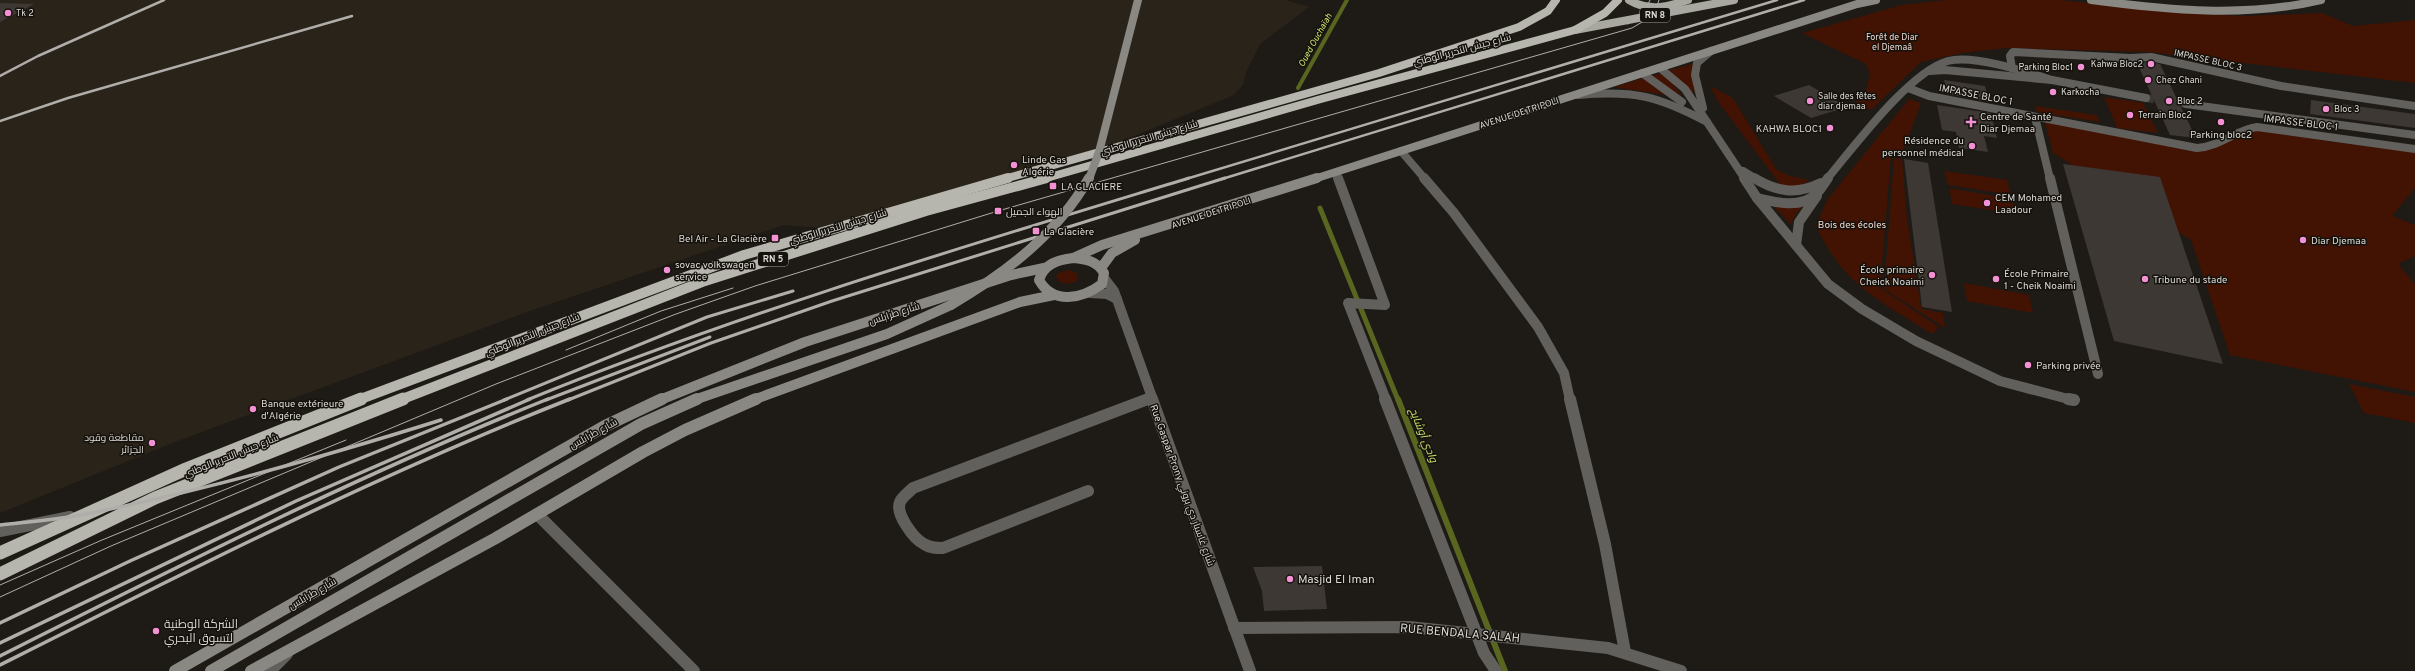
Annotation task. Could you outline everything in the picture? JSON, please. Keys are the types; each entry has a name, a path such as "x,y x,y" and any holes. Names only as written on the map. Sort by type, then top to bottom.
{"highway":[{"name":"شارع جيش التحرير الوطني","path":"0,553 80,515 429,372 728,260 794,239 1379,73 1505,33 1548,11 1556,0"},
{"name":"RN 5","path":"1575,30 1605,13 1618,0"},
{"name":"شارع جيش التحرير الوطني","path":"0,574 155,498 611,316 762,262 926,211 1052,178 1321,99 1575,30"},
{"path":"104,505 111,520"}],"main road":[{"path":"211,671 641,424 700,397 887,334 951,305 992,280 1037,245 1057,224 1085,185 1091,174 1103,137 1138,0"},
{"name":"RN 8","path":"1629,0 1642,7 1657,8 1688,0"},
{"name":"RN 8","path":"1575,30 1734,0"},
{"name":"AVENUE DE TRIPOLI","path":"1073,258 1102,245 1162,228 1336,173 1857,4 1876,0"},
{"path":"2091,0 2143,6 2222,11 2269,8 2321,0"},
{"name":"AVENUE DE TRIPOLI","path":"1103,273 1112,253 1162,228"},
{"path":"252,671 295,646 414,584 643,452 685,430 761,396 1020,302 1054,295 1072,297 1090,293 1102,284 1103,273 1090,260 1073,258 1057,261 1044,268 1039,280 1041,286 1054,295"},
{"name":"شارع طرابلس","path":"175,671 605,426 678,389 788,348 1012,275 1044,268"},
{"path":"222,671 242,652"}],"street":[{"path":"1707,122 1695,74 1696,63 1711,51"},
{"name":"IMPASSE BLOC 3","path":"2012,68 2010,56 2014,52 2130,58 2151,57 2281,86 2415,106"},
{"path":"1757,198 1784,204 1805,202 1814,196 1866,133 1908,88 1936,65 1954,60 2012,68 2052,80"},
{"path":"1660,68 1685,89 1738,167 1757,198 1828,284 1862,309 1916,342 2000,381 2074,400"},
{"path":"1928,72 1944,70 2052,80 2146,98"},
{"path":"1642,73 1707,122"},
{"name":"IMPASSE BLOC 1","path":"1908,88 1929,96 2197,148 2215,147 2237,131 2257,127 2415,149"},
{"path":"1572,96 1611,91 1644,94 1668,100 1707,122"},
{"path":"2186,104 2415,136"},
{"path":"2035,117 2098,374"},
{"path":"1401,151 1454,213 1529,314 1564,373 1605,544 1625,652"},
{"path":"1738,167 1773,188 1787,192 1799,193 1827,180"},
{"path":"1336,173 1385,304 1348,303 1484,653 1496,671"},
{"path":"1796,245 1799,222 1827,180"},
{"name":"Rue Gaspar Prony شارع غاسبار دي بروني","path":"1103,273 1117,299 1250,671"},
{"path":"1090,293 1107,294 1117,299"},
{"path":"1088,491 953,545 936,549 922,545 899,510 900,502 913,488 1152,397"},
{"path":"537,514 694,671"},
{"path":"0,531 80,515"},
{"name":"RUE BENDALA SALAH","path":"1234,628 1409,627 1608,648 1625,652 1682,671"},
{"path":"270,671 295,646"}],"shaded area":[{"path":"0,0 1286,0 1309,7 1260,44 1246,72 1243,85 1234,95 1093,153 833,229 784,225 524,313 175,442 0,513"}],"green space":[{"name":"Forêt de Diar el Djemaâ","path":"1946,0 2061,0 2176,13 2244,16 2322,13 2353,26 2415,20 2415,83 2149,52 2006,48 1962,53 1921,62 1871,110 1856,103 1865,94 1870,74 1866,64 1802,33 1902,5"},
{"path":"1693,64 1693,93 1669,70"},
{"path":"1664,73 1683,97 1651,76"},
{"path":"1644,78 1666,95 1614,87"},
{"path":"1710,86 1733,98 1776,169 1790,176 1809,180 1802,185 1782,187 1719,103"},
{"name":"Terrain Bloc2","path":"2104,97 2143,103 2158,133 2117,128"},
{"name":"Bois des écoles","path":"1909,99 1921,103 1901,157 1891,156 1880,288 1939,327 1932,334 1880,301 1851,277 1838,263 1816,226 1827,200"},
{"path":"2035,106 2096,115 2100,122 2037,112"},
{"name":"Diar Djemaa","path":"2044,119 2208,149 2254,128 2333,142 2415,152 2415,188 2392,216 2415,225 2415,256 2398,264 2415,284 2415,392 2230,355 2191,240 2053,153"},
{"path":"1894,158 1902,159 1907,219 1921,307 1922,309 1943,313 1945,328 1884,289"},
{"path":"1944,171 2007,180 2011,195 1948,185"},
{"path":"1949,188 2012,199 2016,214 1952,204"},
{"path":"1771,204 1807,204 1797,212 1791,224"},
{"path":"1070,270 1078,274 1077,281 1068,284 1058,281 1056,276 1060,272"},
{"path":"1964,283 2029,295 2033,313 1967,301"},
{"path":"2349,384 2415,397 2415,423 2364,413"}],"building":[{"name":"Tk 2","path":"0,3 34,4 0,22"},
{"name":"Bloc 2","path":"2150,62 2160,64 2196,138 2170,135 2137,63"},
{"path":"1944,80 1985,86 1989,102 1948,94"},
{"name":"Salle des fêtes diar djemaa","path":"1809,85 1847,107 1811,118 1774,96"},
{"path":"2311,100 2415,114 2415,128 2310,114"},
{"path":"1937,105 1991,113 1997,138 1984,136 1988,152 1959,148 1956,132 1942,130"},
{"path":"1904,159 1928,163 1952,312 1922,307"},
{"name":"Tribune du stade","path":"2063,164 2160,177 2223,364 2114,341"},
{"name":"Masjid El Iman","path":"1322,566 1327,609 1264,611 1262,591 1253,567"}],"waterway":[{"name":"Oued Ouchaïah","path":"1298,88 1347,0"},
{"name":"وادي أوشايح","path":"1320,208 1398,400"},
{"name":"وادي أوشايح","path":"1398,399 1505,671"}],"tunnel":[{"path":"2146,98 2186,104"}],"tram line":[{"path":"1628,24 1643,14 1650,0"},
{"path":"0,597 111,546 496,384 676,314 755,286 998,211 1632,28 1654,15 1659,0"},
{"path":"566,350 661,311 733,288"},
{"path":"0,585 102,540 346,440"}],"railway":[{"path":"0,76 38,56 164,0"},
{"path":"1186,179 1777,0"},
{"path":"1222,179 1804,0"},
{"path":"0,121 68,98 352,16"},
{"path":"527,400 608,368 773,309 938,255 1189,178"},
{"path":"568,400 711,343 832,301 1225,178"},
{"path":"504,400 707,317 793,291"},
{"path":"546,400 710,337"},
{"path":"0,623 130,561 339,467 507,399"},
{"path":"0,643 296,501 530,399"},
{"path":"0,656 203,554 340,489 548,399"},
{"path":"0,665 211,560 353,492 570,399"},
{"path":"0,525 51,520 127,506 307,460 441,420"}],"place":[{"name":"Tk 2","path":"8,13"},
{"name":"Kahwa Bloc2","path":"2151,64"},
{"name":"Parking Bloc1","path":"2081,67"},
{"name":"Chez Ghani","path":"2148,80"},
{"name":"Karkocha","path":"2053,92"},
{"name":"Salle des fêtes diar djemaa","path":"1810,101"},
{"name":"Bloc 2","path":"2169,101"},
{"name":"Bloc 3","path":"2326,109"},
{"name":"Terrain Bloc2","path":"2130,115"},
{"name":"Centre de Santé Diar Djemaa","path":"1971,122"},
{"name":"Parking bloc2","path":"2221,122"},
{"name":"KAHWA BLOC1","path":"1830,128"},
{"name":"Résidence du personnel médical","path":"1972,146"},
{"name":"Linde Gas Algérie","path":"1014,165"},
{"name":"LA GLACIERE","path":"1053,186"},
{"name":"CEM Mohamed Laadour","path":"1987,203"},
{"name":"الهواء الجميل","path":"998,211"},
{"name":"La Glacière","path":"1036,231"},
{"name":"Bel Air - La Glacière","path":"775,238"},
{"name":"Diar Djemaa","path":"2303,240"},
{"name":"sovac volkswagen service","path":"667,270"},
{"name":"École primaire Cheick Noaimi","path":"1932,275"},
{"name":"École Primaire 1 - Cheik Noaimi","path":"1996,279"},
{"name":"Tribune du stade","path":"2145,279"},
{"name":"Parking privée","path":"2028,365"},
{"name":"Banque extérieure d'Algérie","path":"253,409"},
{"name":"مقاطعة وقود الجزائر","path":"152,443"},
{"name":"Masjid El Iman","path":"1290,579"},
{"name":"الشركة الوطنية لتسوق البحري","path":"156,631"}]}
